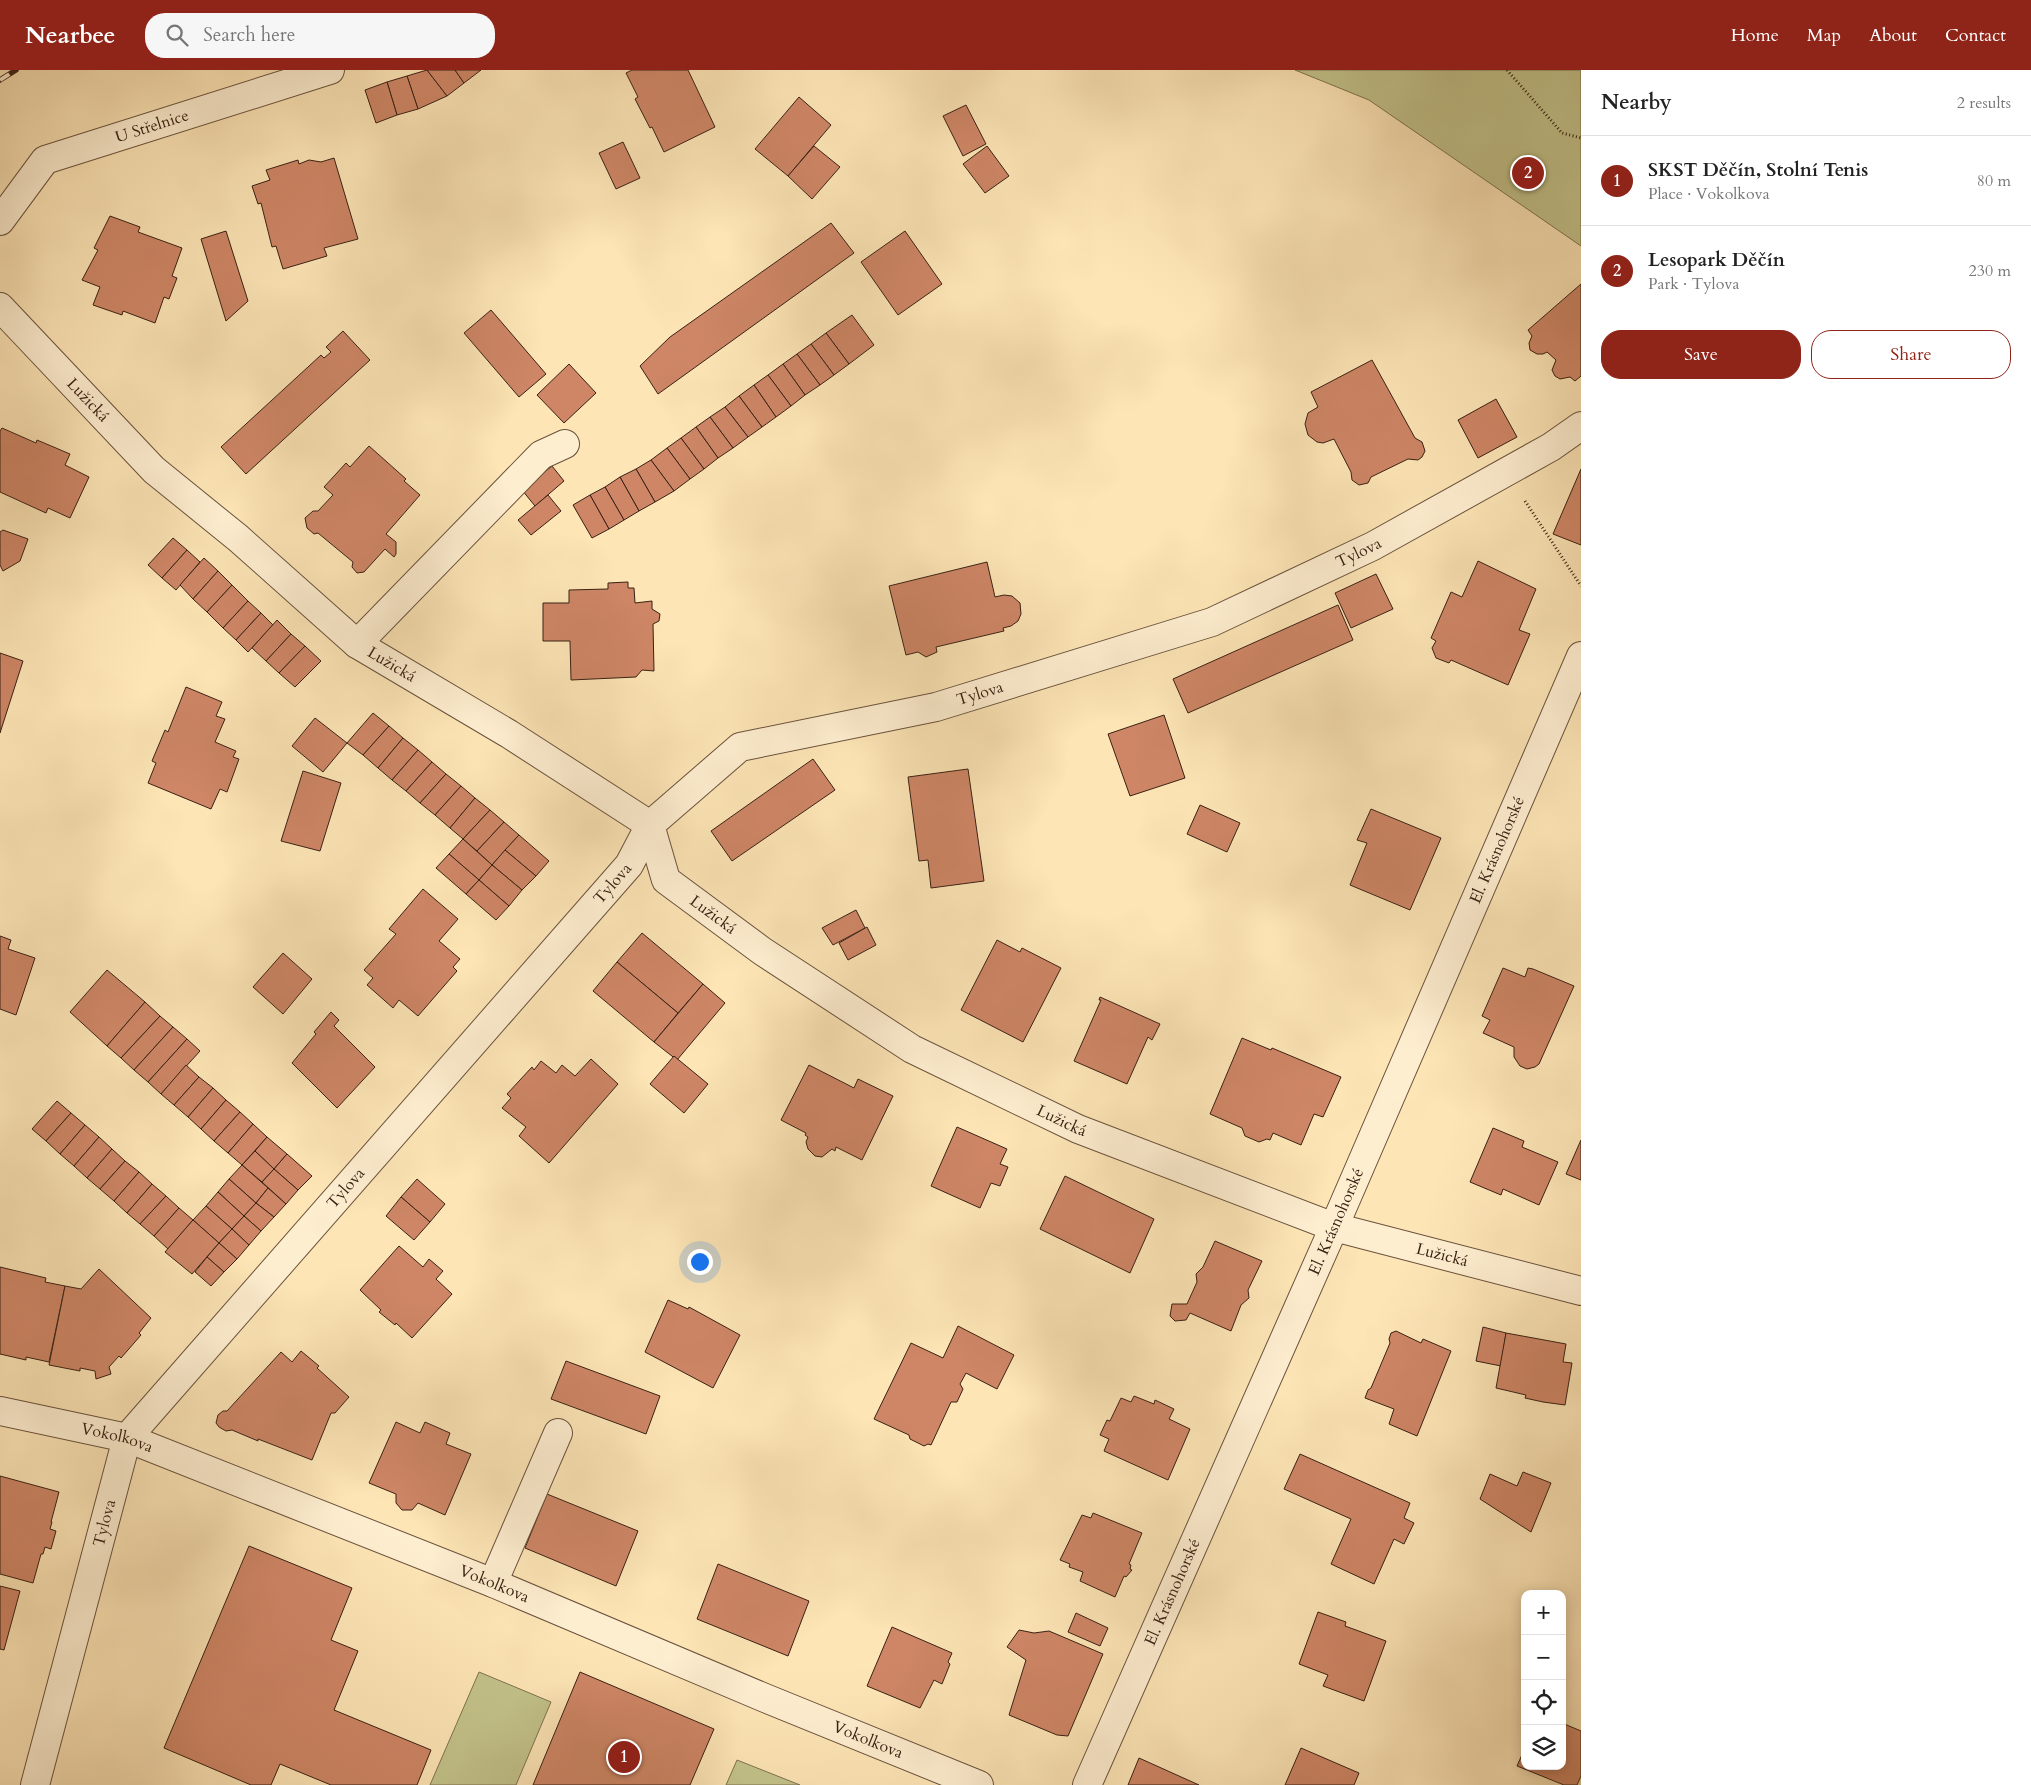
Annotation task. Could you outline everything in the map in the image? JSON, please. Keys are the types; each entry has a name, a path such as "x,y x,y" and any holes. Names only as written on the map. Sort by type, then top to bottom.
{"street":[{"name":"U Střelnice","path":"0,221 45,160 330,70"},
{"name":"Lužická","path":"0,307 154,470 238,538 358,644 509,734 650,825 666,880 762,951 912,1049 1078,1130 1334,1227 1581,1291"},
{"name":"Tylova","path":"35,1785 127,1438 628,865 650,825 740,748 936,707 1212,622 1381,542 1550,447 1581,426"},
{"path":"358,644 541,455 565,444"},
{"name":"El. Krásnohorské","path":"1087,1785 1334,1227 1581,656"},
{"name":"Vokolkova","path":"0,1411 127,1438 493,1583 765,1698 979,1785"},
{"path":"493,1583 558,1433"}],"path":[{"path":"1507,70 1562,132 1581,138"},
{"path":"1506,472 1581,586"}],"green space":[{"path":"1295,70 1581,70 1581,246 1369,100"},
{"path":"479,1672 551,1702 516,1785 430,1785"},
{"path":"737,1760 800,1785 726,1785"}],"building":[{"path":"427,70 447,96 418,109 407,76"},
{"path":"427,70 455,70 464,83 447,96"},
{"path":"455,70 481,70 464,83"},
{"path":"632,70 688,70 715,127 664,152 635,99 638,97 626,73"},
{"path":"407,76 418,109 397,115 387,82"},
{"path":"387,82 397,115 376,123 365,90"},
{"path":"799,97 831,125 788,176 755,149"},
{"path":"966,105 986,144 963,156 943,116"},
{"path":"623,142 640,178 616,189 599,153"},
{"path":"814,146 840,167 812,199 788,176"},
{"path":"987,146 1009,176 985,193 963,164"},
{"path":"334,158 358,239 324,248 327,256 283,269 276,246 272,247 261,203 258,204 252,186 270,180 266,170 298,160 299,164 309,160 321,162"},
{"path":"110,216 140,227 138,232 182,248 172,276 177,278 169,299 164,297 155,323 123,311 122,315 93,305 100,287 82,280 98,250 94,248"},
{"path":"831,223 854,253 658,394 640,366 670,337"},
{"path":"226,231 248,301 226,321 201,239"},
{"path":"905,231 942,284 898,315 861,262"},
{"path":"1581,284 1581,376 1575,381 1570,377 1560,379 1555,376 1552,370 1556,360 1547,352 1537,354 1530,350 1529,343 1532,336 1528,330"},
{"path":"491,310 546,374 519,397 464,333"},
{"path":"852,315 874,345 849,364 826,333"},
{"path":"343,331 370,360 246,474 221,447 321,355 324,358 331,352 326,347"},
{"path":"826,333 849,364 834,375 811,344"},
{"path":"811,344 834,375 820,385 797,354"},
{"path":"797,354 820,385 805,395 783,364"},
{"path":"1372,360 1415,438 1422,442 1425,451 1418,460 1408,459 1371,477 1368,483 1359,485 1352,480 1351,472 1334,439 1323,443 1317,442 1308,435 1305,424 1308,413 1318,407 1311,392"},
{"path":"569,364 596,393 564,423 537,395"},
{"path":"783,364 805,395 791,406 768,375"},
{"path":"768,375 791,406 776,417 754,385"},
{"path":"754,385 776,417 762,427 739,396"},
{"path":"739,396 762,427 748,437 725,407"},
{"path":"1496,399 1517,437 1478,458 1458,420"},
{"path":"725,407 748,437 733,448 710,417"},
{"path":"710,417 733,448 718,458 696,427"},
{"path":"696,427 718,458 704,469 681,438"},
{"path":"2,428 36,443 37,440 70,454 65,465 89,477 70,518 48,508 46,513 0,492 0,431"},
{"path":"681,438 704,469 690,479 667,448"},
{"path":"369,446 406,479 404,481 420,495 386,534 396,542 396,554 394,557 385,549 364,572 357,573 352,567 353,562 318,533 314,534 307,528 305,518 313,511 318,511 333,495 324,487 346,463 350,467"},
{"path":"667,448 690,479 674,491 651,460"},
{"path":"651,460 674,491 655,502 636,469"},
{"path":"552,466 564,481 535,506 522,490"},
{"path":"636,469 655,502 639,511 620,477"},
{"path":"1581,469 1581,545 1553,534"},
{"path":"620,477 639,511 624,520 605,487"},
{"path":"605,487 624,520 609,529 590,495"},
{"path":"548,495 561,511 531,535 518,520"},
{"path":"590,495 609,529 592,538 573,505"},
{"path":"3,530 28,539 20,561 3,571 0,565 0,532"},
{"path":"173,538 187,550 162,578 148,565"},
{"path":"187,550 200,562 176,590 162,578"},
{"path":"204,558 218,571 193,599 180,585"},
{"path":"1478,561 1536,589 1519,630 1530,634 1508,685 1451,660 1449,663 1436,658 1432,648 1436,641 1431,638 1451,592 1462,597"},
{"path":"987,562 995,597 1012,596 1020,603 1021,614 1018,621 1011,626 1003,628 1004,631 936,647 937,652 926,657 918,652 906,655 889,586"},
{"path":"218,571 232,585 207,612 193,599"},
{"path":"1376,574 1393,609 1351,628 1335,593"},
{"path":"628,582 628,588 634,588 635,603 652,601 652,609 660,614 659,621 653,624 654,671 642,670 636,677 571,680 570,641 543,641 543,603 569,603 569,590 608,589 608,583"},
{"path":"232,585 248,601 223,628 207,612"},
{"path":"248,601 261,613 236,640 223,628"},
{"path":"1338,605 1353,640 1188,713 1173,679"},
{"path":"261,613 273,625 248,652 236,640"},
{"path":"277,620 291,634 266,661 252,648"},
{"path":"291,634 305,646 279,673 266,661"},
{"path":"305,646 321,661 295,687 279,673"},
{"path":"0,653 23,661 0,733"},
{"path":"186,687 222,702 216,716 225,719 215,742 236,751 233,757 239,759 227,792 220,789 211,809 148,783 156,763 152,761 165,730 168,732"},
{"path":"373,713 389,726 363,755 347,743"},
{"path":"1164,715 1185,778 1130,796 1108,734"},
{"path":"315,718 347,743 323,772 292,746"},
{"path":"389,726 403,738 378,768 363,755"},
{"path":"403,738 418,750 392,780 378,768"},
{"path":"418,750 432,762 406,791 392,780"},
{"path":"813,759 835,790 732,861 711,831"},
{"path":"432,762 446,774 420,803 406,791"},
{"path":"968,769 984,881 931,888 928,860 919,861 908,777"},
{"path":"303,771 341,783 320,851 281,841"},
{"path":"446,774 461,786 435,815 420,803"},
{"path":"461,786 475,798 450,828 435,815"},
{"path":"475,798 490,810 463,839 450,828"},
{"path":"1200,805 1240,823 1227,852 1187,834"},
{"path":"1371,809 1441,838 1410,910 1350,885 1367,843 1357,840"},
{"path":"490,810 504,822 477,851 463,839"},
{"path":"504,822 519,835 492,865 477,851"},
{"path":"519,835 549,861 536,876 505,850"},
{"path":"463,839 492,865 479,880 449,854"},
{"path":"505,850 536,876 522,890 492,865"},
{"path":"449,854 479,880 466,894 436,868"},
{"path":"492,865 522,890 509,906 479,880"},
{"path":"479,880 509,906 496,920 466,894"},
{"path":"423,889 458,919 439,941 460,959 453,967 457,971 418,1016 399,1000 393,1008 367,985 373,978 364,970 396,934 389,929"},
{"path":"856,910 865,928 833,945 822,928"},
{"path":"867,927 876,945 848,960 839,943"},
{"path":"642,933 703,984 678,1013 617,962"},
{"path":"0,936 11,940 8,949 35,958 16,1015 0,1009"},
{"path":"997,940 1020,952 1022,948 1061,968 1023,1042 961,1010"},
{"path":"283,953 312,979 283,1014 253,987"},
{"path":"617,962 678,1013 654,1042 593,991"},
{"path":"1503,968 1525,977 1528,968 1533,969 1574,986 1539,1064 1535,1067 1527,1069 1520,1066 1514,1057 1514,1047 1483,1033 1490,1020 1482,1016"},
{"path":"107,970 145,1002 107,1046 70,1012"},
{"path":"703,984 725,1003 677,1060 654,1042"},
{"path":"1100,997 1160,1024 1152,1040 1148,1037 1127,1084 1074,1061 1101,1000 1099,1000"},
{"path":"145,1002 160,1016 121,1058 107,1046"},
{"path":"331,1012 339,1020 334,1026 375,1067 337,1108 292,1063"},
{"path":"160,1016 173,1027 134,1070 121,1058"},
{"path":"173,1027 187,1039 148,1082 134,1070"},
{"path":"1242,1038 1271,1050 1272,1048 1341,1077 1323,1117 1314,1114 1301,1145 1273,1133 1270,1140 1267,1139 1259,1142 1245,1136 1242,1128 1210,1114"},
{"path":"187,1039 200,1051 161,1094 148,1082"},
{"path":"674,1056 708,1084 684,1113 650,1084"},
{"path":"591,1059 618,1084 549,1163 519,1136 526,1127 502,1108 511,1098 507,1094 532,1067 534,1070 541,1061 556,1073 562,1065 575,1076"},
{"path":"186,1065 199,1077 174,1105 161,1094"},
{"path":"809,1065 854,1088 858,1079 893,1096 862,1160 836,1147 835,1151 832,1149 822,1157 815,1156 808,1149 806,1133 781,1120"},
{"path":"199,1077 213,1088 188,1117 174,1105"},
{"path":"213,1088 226,1100 201,1129 188,1117"},
{"path":"226,1100 240,1112 214,1141 201,1129"},
{"path":"57,1101 71,1113 46,1141 32,1129"},
{"path":"240,1112 253,1124 228,1153 214,1141"},
{"path":"71,1113 85,1125 60,1154 46,1141"},
{"path":"253,1124 267,1137 242,1165 228,1153"},
{"path":"85,1125 99,1137 74,1166 60,1154"},
{"path":"957,1127 1007,1149 1000,1164 1008,1167 1000,1186 991,1183 980,1208 931,1186"},
{"path":"1493,1128 1524,1141 1522,1147 1558,1162 1539,1205 1503,1189 1501,1195 1470,1182"},
{"path":"99,1137 112,1149 87,1178 74,1166"},
{"path":"267,1137 287,1154 274,1169 255,1151"},
{"path":"1581,1140 1581,1180 1566,1174"},
{"path":"112,1149 125,1161 100,1189 87,1178"},
{"path":"255,1151 274,1169 262,1182 242,1165"},
{"path":"287,1154 312,1176 298,1190 274,1169"},
{"path":"125,1161 139,1172 114,1201 100,1189"},
{"path":"242,1165 268,1188 256,1203 229,1179"},
{"path":"274,1169 298,1190 286,1204 262,1182"},
{"path":"139,1172 152,1184 127,1213 114,1201"},
{"path":"1065,1176 1154,1219 1130,1273 1040,1229"},
{"path":"229,1179 256,1203 244,1216 218,1192"},
{"path":"417,1179 445,1204 430,1222 401,1197"},
{"path":"152,1184 166,1196 140,1224 127,1213"},
{"path":"268,1188 286,1204 274,1217 256,1203"},
{"path":"218,1192 244,1216 232,1229 206,1206"},
{"path":"166,1196 179,1208 154,1236 140,1224"},
{"path":"401,1197 430,1222 414,1240 386,1216"},
{"path":"256,1203 274,1217 261,1231 244,1216"},
{"path":"206,1206 232,1229 219,1243 193,1220"},
{"path":"179,1208 193,1220 168,1249 154,1236"},
{"path":"244,1216 261,1231 249,1245 232,1229"},
{"path":"193,1220 219,1243 192,1274 165,1252"},
{"path":"232,1229 249,1245 237,1259 219,1243"},
{"path":"1215,1241 1262,1261 1248,1290 1249,1298 1241,1305 1231,1331 1190,1313 1186,1320 1175,1321 1170,1316 1172,1304 1187,1304 1197,1282 1196,1274 1203,1267"},
{"path":"219,1243 237,1259 224,1272 207,1257"},
{"path":"399,1246 423,1267 429,1259 443,1271 436,1279 452,1294 412,1338 396,1323 395,1325 379,1312 381,1310 360,1290"},
{"path":"207,1257 224,1272 211,1286 195,1272"},
{"path":"0,1267 46,1278 45,1282 65,1286 49,1362 26,1357 26,1360 0,1354"},
{"path":"99,1269 151,1318 139,1333 141,1335 121,1358 119,1356 109,1367 111,1374 96,1379 95,1371 80,1368 80,1371 49,1365 65,1286 81,1289"},
{"path":"668,1300 688,1309 689,1307 740,1335 713,1388 645,1352"},
{"path":"958,1326 1014,1355 997,1389 966,1373 960,1384 963,1389 957,1402 951,1402 931,1445 924,1446 910,1439 909,1435 874,1419 911,1343 943,1358"},
{"path":"1483,1327 1506,1333 1501,1366 1476,1361"},
{"path":"1396,1331 1421,1343 1423,1339 1451,1351 1417,1436 1389,1424 1394,1409 1365,1398 1390,1343 1391,1333"},
{"path":"1506,1333 1566,1344 1563,1362 1572,1363 1565,1405 1525,1398 1526,1395 1496,1388"},
{"path":"301,1351 319,1366 317,1368 349,1397 335,1413 331,1413 312,1460 258,1439 258,1441 232,1430 226,1431 219,1427 216,1423 218,1415 223,1411 227,1411 281,1352 292,1362"},
{"path":"566,1361 660,1396 646,1434 551,1399"},
{"path":"1134,1396 1154,1404 1155,1400 1174,1409 1169,1419 1190,1429 1168,1480 1104,1451 1109,1439 1100,1435 1107,1420 1110,1421 1121,1398 1131,1402"},
{"path":"396,1422 420,1433 425,1422 450,1433 446,1444 471,1454 445,1515 418,1503 412,1510 402,1510 396,1503 396,1494 369,1483"},
{"path":"1300,1454 1410,1503 1404,1518 1414,1523 1404,1544 1394,1539 1374,1584 1331,1564 1351,1519 1284,1489"},
{"path":"1523,1472 1551,1483 1531,1532 1480,1499 1490,1474 1517,1486"},
{"path":"0,1476 59,1492 50,1529 56,1531 51,1549 45,1547 43,1554 41,1554 33,1583 0,1574"},
{"path":"547,1494 638,1531 616,1586 525,1548"},
{"path":"1093,1513 1142,1533 1129,1564 1132,1570 1126,1577 1124,1576 1115,1597 1080,1581 1083,1572 1069,1567 1070,1564 1060,1560 1082,1515 1091,1518"},
{"path":"249,1546 352,1588 331,1640 358,1651 334,1710 431,1750 417,1785 331,1785 280,1764 271,1785 251,1785 164,1748"},
{"path":"718,1564 809,1601 788,1656 697,1619"},
{"path":"0,1586 20,1591 4,1650 0,1649"},
{"path":"1318,1612 1346,1622 1345,1626 1386,1641 1364,1701 1323,1686 1328,1675 1299,1664"},
{"path":"1076,1613 1108,1628 1100,1646 1068,1632"},
{"path":"892,1627 952,1653 942,1684 934,1680 920,1708 867,1686"},
{"path":"1019,1630 1034,1633 1049,1631 1103,1654 1068,1736 1057,1735 1009,1715 1026,1660 1007,1647"},
{"path":"580,1672 714,1729 690,1785 533,1785"},
{"path":"1566,1725 1581,1731 1581,1776 1577,1785 1564,1785 1527,1770 1566,1770"},
{"path":"1301,1748 1359,1773 1354,1785 1285,1785"},
{"path":"1521,1757 1521,1768 1517,1766"},
{"path":"1139,1758 1199,1785 1128,1785"}],"railway":[{"path":"0,80 16,70"}],"place":[{"name":"Lesopark Děčín","path":"1528,173"},
{"name":"SKST Děčín, Stolní Tenis","path":"624,1757"}]}
